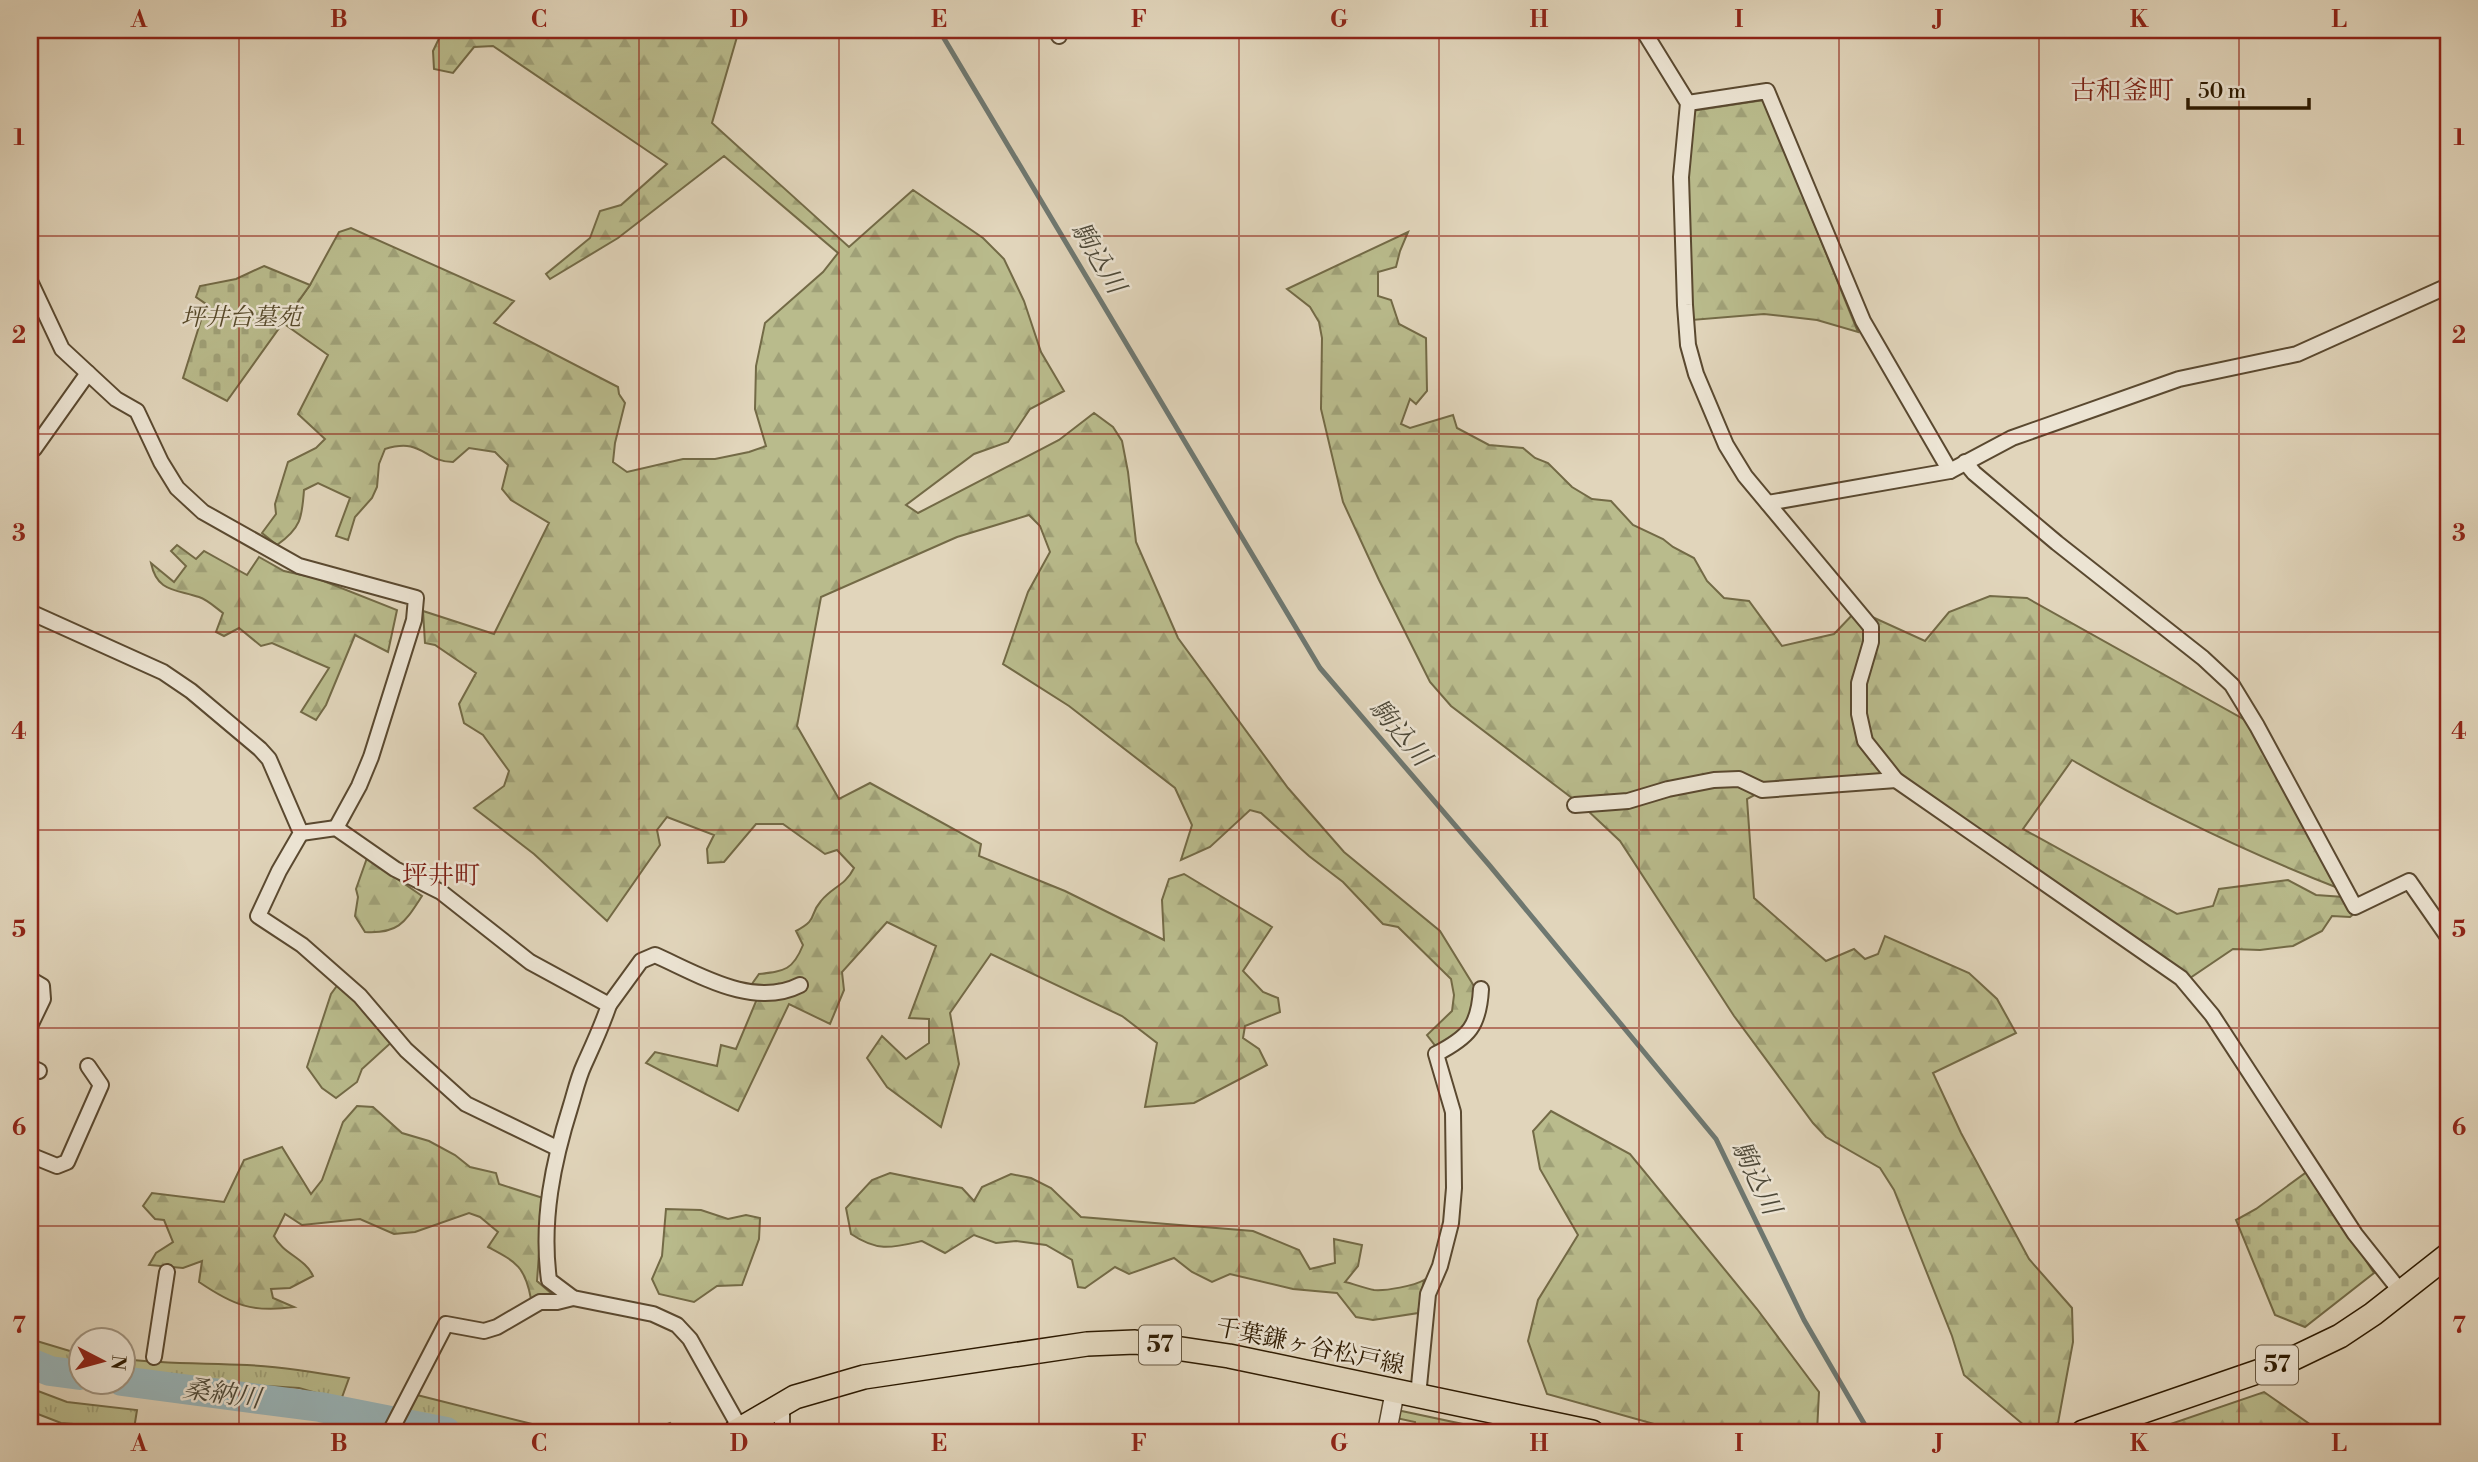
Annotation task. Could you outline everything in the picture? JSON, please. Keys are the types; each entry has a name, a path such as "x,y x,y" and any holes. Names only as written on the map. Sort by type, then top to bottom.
{"main road":[{"name":"57","path":"2083,1432 2296,1357 2340,1336 2448,1255"},
{"name":"千葉鎌ヶ谷松戸線","path":"738,1430 782,1403 864,1377 1087,1344 1135,1342 1229,1356 1592,1432"}],"street":[{"path":"1643,30 1688,103 1681,177 1688,345 1696,373 1726,445 1745,476 1871,627 1871,642 1859,682 1859,714 1865,741 1896,780 2181,978 2212,1015 2355,1234 2402,1292"},
{"path":"1688,103 1767,92 1863,321 1950,471"},
{"path":"30,281 62,349 116,399 138,411 161,462 177,488 204,512 299,566 416,598 414,620 371,757 336,828"},
{"path":"1768,503 1950,471 2012,438 2179,379 2297,354 2448,286"},
{"path":"30,447 34,449 88,373"},
{"path":"1965,462 1974,473 2046,535 2232,685 2355,907 2409,881 2448,937"},
{"path":"30,612 163,672 191,691 269,759 301,833"},
{"path":"1575,806 1628,801 1668,789 1714,780 1739,779 1762,790 1896,780"},
{"path":"301,833 336,828 395,869 441,892 530,962 609,1005"},
{"path":"301,833 258,916 302,945 360,996 407,1051 466,1104 557,1148"},
{"path":"573,1298 549,1280 545,1252 549,1192 557,1148 583,1066 609,1005 641,961 655,955 740,991 773,994 800,985"},
{"path":"30,979 42,986 43,999 30,1026"},
{"path":"1418,1396 1428,1294 1440,1266 1448,1234 1454,1188 1453,1112 1436,1054 1460,1042 1479,1014 1481,989"},
{"path":"30,1155 57,1166 67,1161 101,1085 88,1066"},
{"path":"154,1357 167,1272"},
{"path":"390,1432 446,1324 484,1331 498,1327 540,1302 573,1298 653,1314 677,1325 690,1339 738,1430"},
{"path":"1387,1432 1395,1391"},
{"path":"782,1403 782,1432"}],"green space":[{"path":"443,30 739,30 712,123 849,247 913,190 983,238 1004,259 1024,301 1041,352 1064,391 1030,409 1008,442 974,454 906,505 918,513 1059,440 1094,413 1113,427 1122,441 1136,542 1178,638 1288,788 1344,852 1440,931 1477,991 1476,1013 1455,1040 1437,1048 1427,1035 1452,1011 1454,995 1451,979 1398,927 1383,924 1343,882 1261,813 1250,810 1210,847 1181,860 1192,825 1175,788 1069,706 1003,664 1028,592 1050,552 1040,526 1029,515 957,537 821,597 797,726 839,799 870,783 981,844 979,856 1065,891 1164,940 1162,900 1169,879 1184,874 1272,927 1243,971 1263,992 1278,998 1280,1012 1245,1026 1243,1038 1259,1049 1267,1065 1194,1103 1145,1107 1157,1043 1122,1016 991,954 950,1013 959,1064 941,1127 887,1087 867,1058 882,1036 906,1059 929,1043 929,1019 909,1018 936,946 887,922 842,972 844,990 830,1024 789,1004 738,1111 646,1063 655,1052 717,1066 721,1045 736,1049 757,999 747,991 759,974 782,970 796,960 803,945 796,931 811,920 821,901 847,879 854,868 837,850 825,854 783,824 756,824 724,862 708,863 707,849 714,835 667,817 657,830 660,845 607,921 534,854 474,808 504,786 509,771 483,735 464,723 459,704 476,673 435,645 425,643 423,611 494,634 549,523 511,500 502,489 508,465 495,452 469,448 453,462 435,458 416,448 398,446 385,449 379,464 377,487 372,498 355,517 348,540 336,536 350,498 318,483 304,490 299,522 277,545 262,533 276,514 275,504 288,462 316,448 325,439 298,414 328,355 283,323 310,285 339,232 351,228 514,301 494,323 618,387 625,403 613,462 627,472 683,459 715,459 766,446 755,409 756,366 765,323 823,272 838,253 724,156 618,238 550,279 546,274 590,238 600,211 621,205 667,164 493,46 474,47 453,73 434,69 433,51"},
{"path":"1764,100 1858,332 1817,320 1764,314 1692,320 1686,177 1691,111"},
{"path":"1408,232 1396,267 1378,272 1378,296 1391,300 1399,324 1426,338 1427,391 1416,404 1410,399 1401,424 1410,428 1453,415 1457,428 1489,445 1523,448 1535,458 1548,463 1572,487 1592,499 1611,501 1633,525 1694,558 1707,581 1724,598 1749,601 1782,646 1834,634 1857,610 1925,641 1949,612 1990,596 2027,598 2245,720 2338,888 2203,829 2072,760 2023,829 2177,914 2213,906 2219,889 2288,880 2316,895 2344,897 2361,908 2350,917 2332,916 2322,931 2293,946 2260,950 2233,949 2190,978 1901,777 1760,792 1747,799 1754,898 1826,961 1854,949 1865,959 1878,954 1885,936 1969,973 1997,999 2016,1033 1933,1073 1961,1133 2029,1259 2072,1308 2073,1342 2058,1423 2031,1431 1964,1375 1952,1336 1894,1190 1880,1168 1826,1137 1813,1123 1734,1016 1620,841 1585,808 1451,706 1430,682 1343,502 1321,409 1322,338 1319,322 1310,307 1287,289"},
{"name":"坪井台墓苑","path":"264,266 310,285 227,401 183,378 206,304 196,297 200,286 236,279"},
{"path":"177,545 196,559 204,551 247,575 259,557 284,571 316,578 397,610 388,652 355,635 326,705 316,720 301,712 329,668 272,643 261,646 239,628 224,636 216,632 223,613 202,598 168,588 154,572 151,563 174,582 186,566 171,551"},
{"path":"367,858 422,896 400,924 386,931 365,932 355,916 358,897 356,889"},
{"path":"339,983 395,1039 362,1069 357,1082 336,1098 322,1088 307,1067 331,994"},
{"path":"357,1106 373,1107 402,1133 429,1141 455,1155 470,1167 496,1173 499,1184 543,1198 537,1281 552,1294 531,1299 526,1279 518,1266 488,1247 498,1232 480,1217 469,1213 415,1232 394,1234 360,1219 302,1225 285,1214 274,1236 313,1276 290,1288 271,1289 273,1298 294,1307 266,1309 233,1302 199,1282 202,1261 183,1268 149,1265 156,1253 173,1242 164,1220 155,1219 143,1206 152,1193 224,1202 244,1160 282,1147 311,1194 322,1180 343,1122"},
{"path":"1551,1111 1630,1154 1757,1309 1819,1392 1817,1432 1679,1431 1547,1394 1528,1341 1538,1300 1578,1235 1540,1169 1533,1131"},
{"path":"2308,1171 2374,1273 2305,1327 2275,1315 2236,1220 2256,1209"},
{"path":"890,1173 962,1188 974,1201 982,1187 1011,1174 1031,1178 1051,1188 1081,1217 1253,1231 1299,1250 1310,1269 1335,1263 1334,1239 1362,1245 1358,1266 1345,1282 1379,1290 1407,1286 1424,1280 1418,1313 1373,1320 1356,1317 1337,1293 1293,1289 1230,1274 1212,1282 1192,1272 1174,1258 1129,1274 1115,1267 1085,1288 1078,1287 1072,1260 1046,1245 1016,1241 996,1243 974,1235 945,1253 922,1241 893,1247 869,1244 851,1234 846,1208 872,1180"},
{"path":"666,1209 701,1210 728,1219 746,1215 760,1218 759,1239 742,1285 717,1286 694,1302 659,1294 652,1279 662,1256"},
{"path":"30,1339 66,1350 66,1370 61,1369 30,1359"},
{"path":"136,1360 260,1366 349,1378 341,1400 299,1388 136,1378"},
{"path":"30,1388 67,1402 137,1410 134,1429 61,1423 30,1411"},
{"path":"2264,1392 2321,1432 2152,1432 2150,1428 2159,1428"},
{"path":"417,1395 532,1424 653,1430 670,1423 678,1432 397,1432"},
{"path":"1397,1410 1472,1426 1478,1432 1414,1432 1415,1422 1396,1418"}],"waterway":[{"name":"駒込川","path":"939,30 1320,668 1490,866 1716,1139 1804,1320 1869,1432"},
{"name":"桑納川","path":"30,1363 50,1371 66,1373"},
{"name":"桑納川","path":"136,1383 320,1407 446,1432"}],"district":[{"name":"古和釜町","path":"2122,91"},
{"name":"坪井町","path":"441,876"}]}
